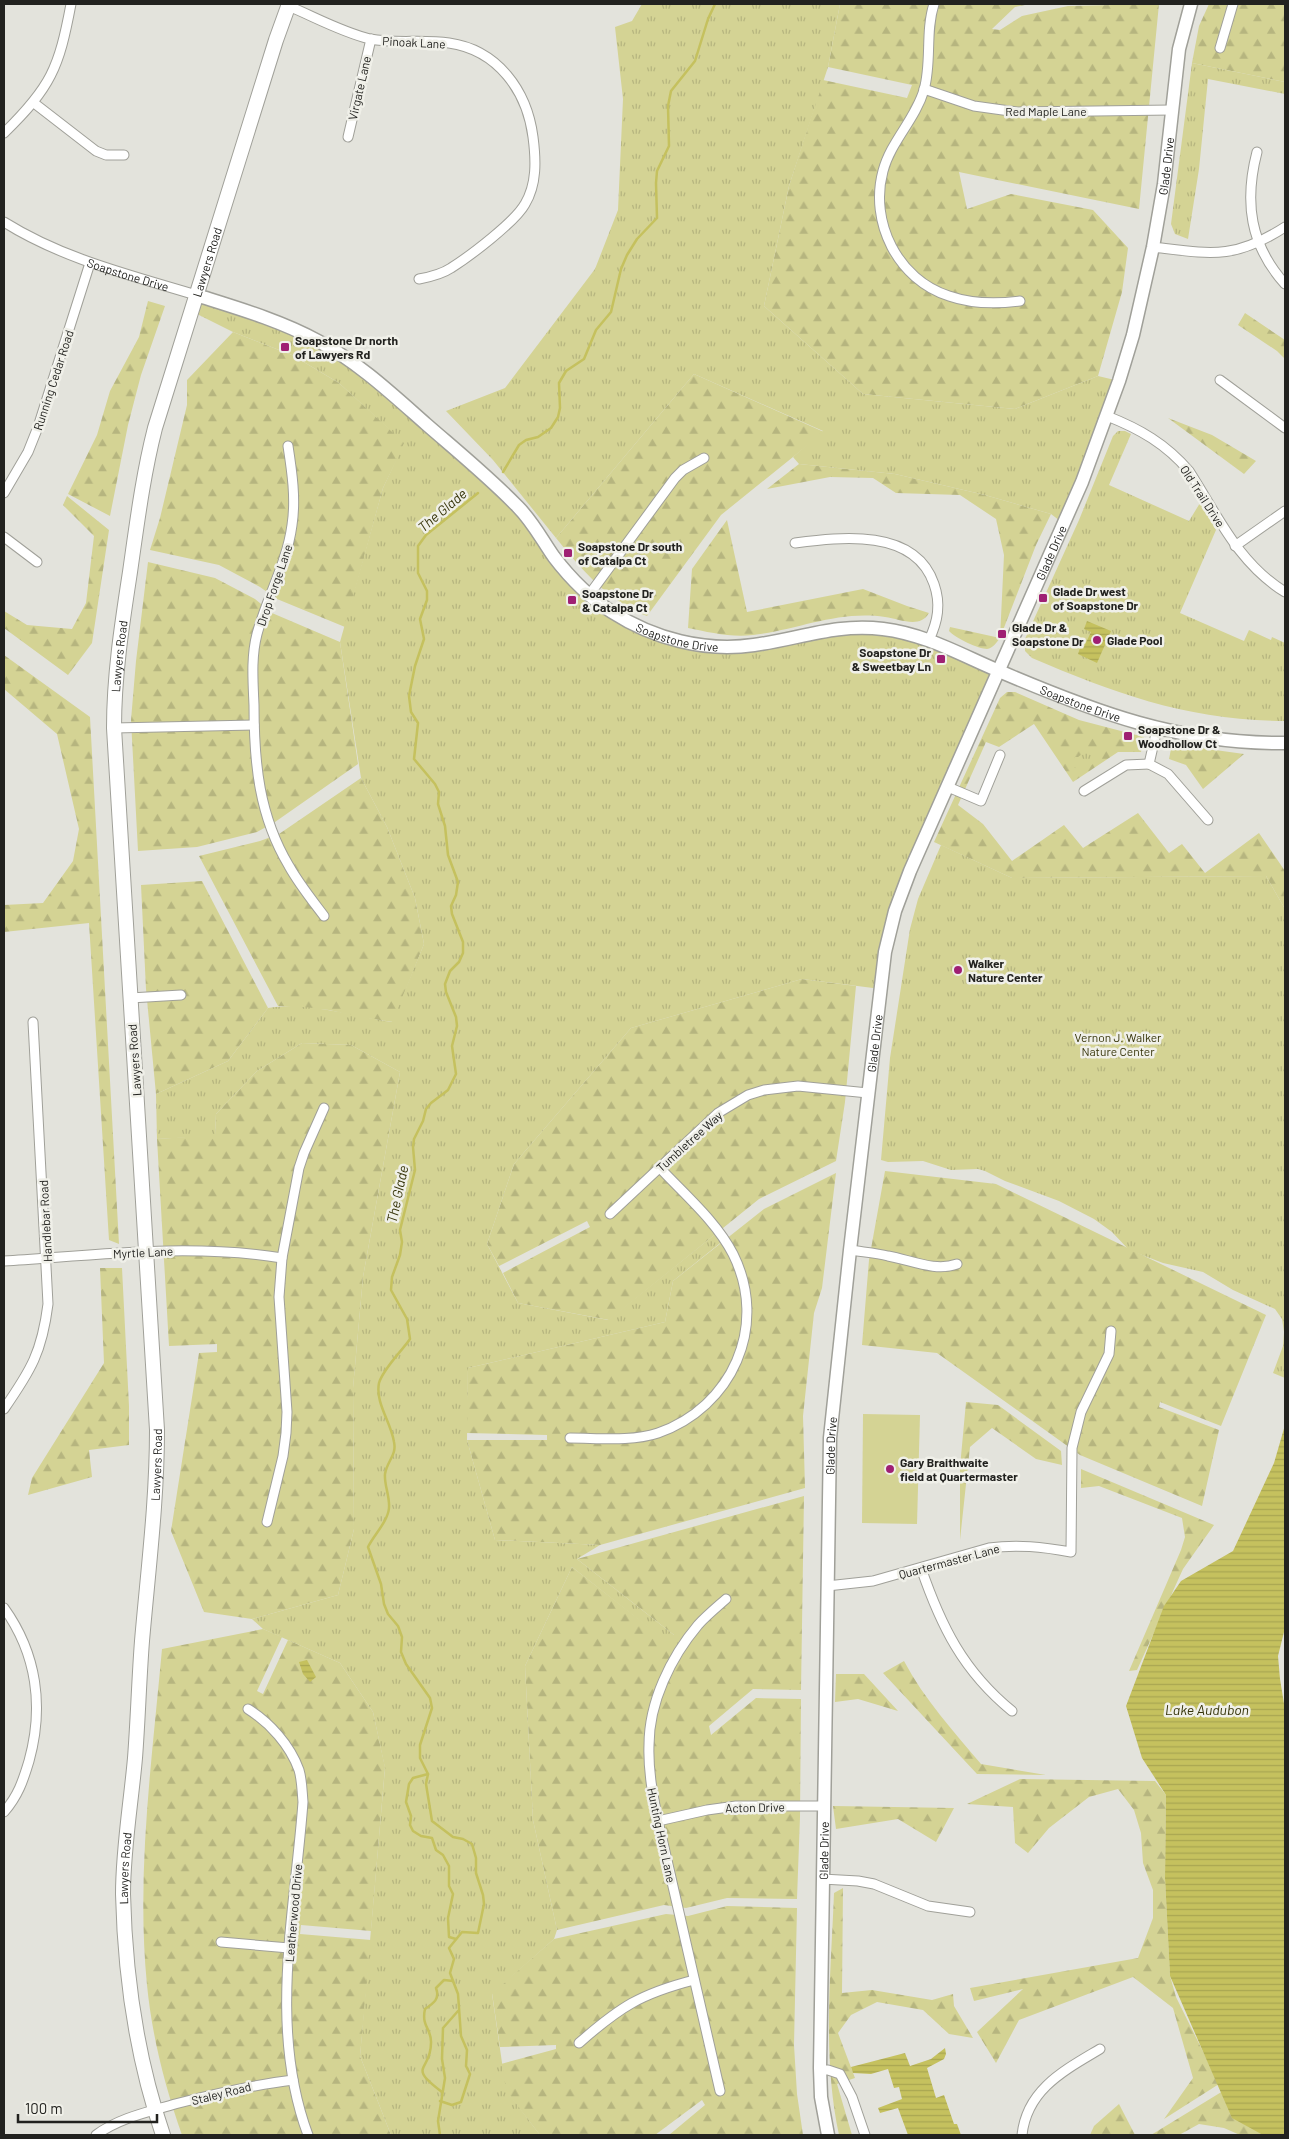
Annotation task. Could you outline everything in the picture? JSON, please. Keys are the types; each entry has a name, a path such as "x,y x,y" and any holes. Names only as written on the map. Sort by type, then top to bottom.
{"main road":[{"name":"Lawyers Road","path":"163,2135 154,2110 137,2042 130,2002 123,1892 156,1485 157,1430 114,728 116,662 147,458 154,428 287,4"}],"street":[{"path":"4,133 34,103 47,83 64,44 71,4"},
{"name":"Pinoak Lane","path":"287,4 371,39 449,43 478,52 503,70 514,83 527,111 532,130 535,164 531,192 517,216 451,268 438,275 420,279"},
{"path":"934,4 930,23 927,73 924,89 912,117 887,159 882,173 881,216 891,247 912,275 935,290 949,296 985,303 1020,301"},
{"name":"Glade Drive","path":"828,2135 820,2070 826,1586 830,1428 885,952 895,910 910,871 1082,482 1107,416 1133,334 1153,247 1164,184 1179,49 1191,4"},
{"path":"1220,48 1233,4"},
{"name":"Virgate Lane","path":"348,137 371,39"},
{"name":"Red Maple Lane","path":"924,89 974,106 1017,112 1172,110"},
{"path":"34,103 96,151 106,154 124,155"},
{"path":"1257,152 1250,186 1250,205 1258,243 1265,258 1285,284"},
{"name":"Soapstone Drive","path":"4,222 44,244 90,263 266,318 322,342 367,374 500,488 522,511 555,557 589,595 615,614 642,629 701,646 727,647 754,645 813,632 847,627 880,628 929,640 1070,701 1157,729 1216,739 1285,743"},
{"path":"1153,247 1194,253 1228,252 1258,243 1285,227"},
{"name":"Running Cedar Road","path":"4,493 24,459 38,427 90,263"},
{"path":"1220,380 1285,428"},
{"name":"Old Trail Drive","path":"1107,416 1150,436 1179,459 1189,471 1235,546 1258,573 1285,592"},
{"name":"Drop Forge Lane","path":"288,446 293,486 292,525 289,542 255,644 253,663 257,774 268,820 288,864 324,916"},
{"path":"589,595 675,478 683,470 704,458"},
{"path":"1235,546 1285,511"},
{"path":"4,537 37,562"},
{"path":"795,543 828,539 858,539 887,543 910,552 926,568 937,591 938,616 929,640"},
{"path":"114,728 254,725"},
{"path":"1149,764 1157,729"},
{"path":"948,787 981,800 1000,755"},
{"path":"1084,791 1126,765 1149,764 1168,774 1208,820"},
{"path":"130,998 181,995"},
{"name":"Handlebar Road","path":"4,1409 27,1375 41,1344 48,1304 33,1022"},
{"name":"Tumbletree Way","path":"610,1214 718,1113 748,1095 764,1090 798,1086 868,1093"},
{"path":"267,1522 283,1456 286,1433 287,1412 279,1297 282,1258 299,1168 304,1152 324,1108"},
{"path":"570,1438 644,1436 674,1426 702,1408 715,1396 733,1369 740,1352 746,1327 748,1302 741,1272 722,1237 659,1168"},
{"name":"Myrtle Lane","path":"4,1261 146,1252 217,1250 282,1258"},
{"path":"850,1250 887,1255 932,1267 942,1268 957,1264"},
{"name":"Quartermaster Lane","path":"826,1586 873,1581 989,1548 1024,1545 1071,1552 1071,1468 1074,1439 1088,1395 1109,1354 1110,1331"},
{"path":"921,1568 934,1606 956,1650 984,1686 1012,1711"},
{"name":"Hunting Horn Lane","path":"720,2091 650,1784 649,1744 654,1708 667,1675 685,1641 699,1624 726,1599"},
{"path":"4,1608 20,1633 28,1651 36,1690 37,1711 33,1746 23,1783 15,1799 4,1812"},
{"name":"Leatherwood Drive","path":"248,1709 258,1716 284,1744 299,1771 302,1784 303,1802 290,1948 286,2026 292,2080 308,2135"},
{"name":"Acton Drive","path":"658,1821 707,1810 736,1806 823,1806"},
{"path":"822,1880 858,1881 874,1884 928,1906 970,1912"},
{"path":"221,1942 290,1948"},
{"path":"579,2043 607,2018 640,1998 663,1988 694,1980"},
{"path":"1022,2135 1031,2105 1047,2083 1058,2074 1100,2049"},
{"path":"820,2070 828,2070 840,2074 845,2082 865,2135"},
{"name":"Staley Road","path":"96,2135 124,2119 154,2110 256,2084 292,2080"}],"green space":[{"path":"642,4 840,4 828,67 789,186 764,306 863,394 1015,409 1098,376 1119,381 1064,524 1051,514 985,495 895,474 799,464 793,457 823,431 694,374 556,538 493,460 446,411 505,388 595,269 618,210 623,99 615,27 632,21"},
{"path":"840,4 1030,4 1015,7 992,29 1000,30 1022,16 1068,6 1159,4 1139,209 959,172 967,209 1011,194 1093,210 1128,248 1122,292 1098,376 1015,409 863,394 764,306 789,186 823,80 907,98 912,85 828,67"},
{"path":"1209,4 1285,4 1285,82 1192,63 1199,26"},
{"path":"1192,63 1285,82 1285,94 1208,79 1199,169 1188,239 1175,234 1171,224"},
{"path":"196,295 321,342 485,474 603,606 701,645 881,628 999,671 910,871 881,989 802,979 631,1028 514,1164 487,1244 518,1303 608,1320 718,1232 724,1240 673,1281 665,1322 468,1368 467,1440 495,1540 600,1545 577,1559 674,1635 685,1641 678,1653 572,1567 525,1666 533,1820 557,1930 554,1939 492,1994 506,2090 540,2135 391,2135 360,2056 385,1768 373,1712 340,1663 263,1629 252,1619 338,1595 354,1529 353,1388 363,1277 400,1072 351,1045 302,1043 257,1071 216,1114 215,1136 157,1139 156,1094 228,1061 268,1008 315,1008 392,1022 424,944 415,898 387,827 361,778 340,642 383,488 404,443 339,383 292,355 233,332 191,311"},
{"path":"148,301 165,306 141,375 128,425 110,516 68,494 97,435 110,391 139,337"},
{"path":"1245,313 1285,340 1285,359 1277,351 1238,325"},
{"path":"233,332 292,355 339,383 405,443 383,488 345,627 277,599 260,587 219,565 150,550 160,518 187,405 187,380"},
{"path":"694,374 824,432 721,515 647,616 633,610 608,593 586,573 556,538"},
{"path":"1168,418 1212,435 1256,461 1244,474"},
{"path":"1118,431 1125,431 1131,434 1109,485 1189,521 1200,503 1216,530 1180,613 1244,641 1249,630 1271,640 1272,637 1285,643 1285,721 1251,720 1218,716 1186,711 1155,703 1124,694 1063,671 1032,658 1025,651 1025,639 1079,520 1113,436"},
{"path":"799,464 895,474 985,495 1051,514 1036,545 1000,638 1004,555 996,519 960,495 896,493 873,478 830,477 767,489"},
{"path":"67,496 109,530 92,643 68,675 4,628 4,611 27,625 72,629 86,603 94,536 63,505"},
{"path":"727,520 747,612 863,589 929,613 925,618 915,622 885,617 851,616 834,618 770,633 745,636 688,628 692,569"},
{"path":"148,562 215,578 255,599 272,613 340,642 358,764 275,822 257,832 197,847 138,851 131,720"},
{"path":"950,627 1000,638 995,645 983,649 962,640 949,631"},
{"path":"4,655 90,717 119,1244 109,1240 89,923 4,932 4,905 43,903 73,861 79,829 57,734 4,689"},
{"path":"1007,692 1015,692 1079,720 1144,737 1141,752 1118,752 1073,782 1034,724 999,747 986,742 958,805 983,824 1012,861 1064,825 1083,848 1138,813 1169,853 1182,844 1205,873 1259,833 1285,871 1285,909 1266,876 1012,878 934,842 1000,698"},
{"path":"1172,744 1244,754 1203,789 1186,765 1169,759"},
{"path":"1090,748 1100,751 1101,759 1088,767 1083,765 1079,770 1072,766 1071,763 1075,757 1078,757"},
{"path":"361,778 387,827 415,898 424,944 393,1022 329,1010 278,1006 199,856 260,841 279,834"},
{"name":"Vernon J. Walker Nature Center","path":"941,845 1012,878 1266,876 1285,909 1285,1378 1273,1373 1283,1346 1284,1332 1282,1319 1275,1309 1233,1290 1203,1272 1163,1263 1129,1250 1112,1232 1094,1219 1059,1201 1005,1181 985,1171 978,1169 951,1170 923,1161 888,1162 881,1160 890,1058 910,929 918,899"},
{"path":"202,881 268,1008 228,1061 156,1094 146,989 141,885"},
{"path":"802,979 856,986 845,1102 836,1161 759,1199 609,1320 518,1303 503,1273 590,1227 587,1221 499,1266 487,1244 514,1164 631,1028"},
{"path":"302,1043 351,1045 400,1072 363,1277 353,1388 354,1529 338,1595 252,1619 204,1612 171,1531 199,1353 217,1352 217,1344 169,1346 157,1139 215,1135 216,1114 257,1071"},
{"path":"885,1171 996,1184 1266,1315 1221,1426 1160,1402 1159,1407 1219,1430 1202,1506 1080,1455 937,1353 862,1345 869,1260"},
{"path":"836,1173 822,1288 814,1313 803,1416 805,1488 600,1545 495,1540 467,1440 547,1440 547,1435 466,1433 468,1368 665,1322 673,1281 764,1209"},
{"path":"100,1268 122,1268 129,1406 129,1445 89,1450 92,1477 28,1495 32,1478 104,1363"},
{"path":"966,1402 998,1405 1061,1451 1062,1465 1036,1459 992,1428 970,1447 960,1540 960,1467"},
{"name":"Gary Braithwaite field at Quartermaster","path":"863,1414 920,1415 917,1524 862,1523"},
{"path":"1081,1469 1214,1525 1183,1569 1137,1670 1129,1671 1185,1537 1182,1518 1099,1486 1081,1488"},
{"path":"804,1496 801,1690 753,1689 709,1726 711,1735 756,1698 801,1699 797,1899 727,1898 686,1908 664,1905 557,1930 533,1820 525,1666 572,1567 668,1642 674,1635 577,1559"},
{"path":"263,1629 282,1637 257,1691 263,1694 288,1640 340,1663 373,1712 385,1767 371,1931 301,1925 300,1934 371,1940 360,2056 391,2135 182,2135 160,2061 147,1985 143,1901 150,1775 162,1649"},
{"path":"904,1661 930,1702 981,1764 1046,1775 977,1774 883,1673"},
{"path":"836,1674 864,1674 898,1711 858,1699 835,1702"},
{"path":"1020,1779 1155,1781 1166,1795 1165,1878 1170,1976 1176,1997 1219,2084 1164,2119 1193,2078 1173,2008 1133,1977 1019,2020 996,2063 977,2032 1023,1989 974,2001 970,1988 1138,1958 1153,1918 1153,1890 1143,1863 1141,1833 1134,1810 1118,1789 1089,1797 1049,1828 1028,1853 1015,1843 1013,1807 967,1804"},
{"path":"833,1806 954,1808 936,1842 898,1819 836,1829"},
{"path":"843,1888 842,1993 872,1990 932,2000 953,1994 954,2006 973,2038 949,2034 923,2010 877,2002 851,2015 838,2033 855,2078 837,2084 852,2135 839,2135 834,2105 829,2045 834,1893"},
{"path":"727,1906 797,1908 794,2045 797,2094 803,2135 669,2135 705,2105 702,2100 655,2135 540,2135 505,2090 501,2064 556,2049 556,2045 500,2047 492,1993 554,1939 666,1914 688,1916"},
{"path":"1223,2091 1272,2135 1240,2135 1224,2128 1199,2124 1179,2135 1151,2135"},
{"path":"1119,2104 1135,2135 1090,2135 1094,2126"}],"water":[{"name":"Glade Pool","path":"1087,621 1111,631 1097,663 1078,654 1080,648 1083,649 1091,632 1084,629"},
{"name":"Lake Audubon","path":"1285,1425 1285,1628 1278,1656 1285,1710 1285,2135 1263,2135 1232,2118 1170,1976 1165,1878 1166,1795 1142,1758 1126,1706 1164,1606 1181,1581 1233,1551 1274,1463"},
{"path":"307,1660 316,1677 310,1682 303,1674 299,1662"},
{"path":"945,2048 946,2054 944,2059 927,2068 936,2098 944,2095 954,2124 957,2124 961,2135 908,2135 898,2108 880,2113 878,2108 902,2099 899,2087 894,2088 888,2069 871,2074 853,2073 851,2067 905,2053 910,2066 931,2059"}],"waterway":[{"name":"The Glade","path":"503,472 519,445 526,440 538,437 551,428 558,417 560,408 559,383 566,371 584,359 596,330 611,312 621,269 627,255 637,239 657,218 657,171 669,146 668,106 671,91 695,61 708,19 715,4"},
{"name":"The Glade","path":"440,2101 452,2105 461,2102 470,2074 466,2066 467,2050 461,2036 458,1994 450,1973 454,1959 449,1948 462,1932 478,1933 484,1904 483,1895 476,1873 476,1858 472,1844 463,1839 453,1837 432,1821 426,1784 428,1774 420,1758 420,1745 432,1708 430,1698 406,1664 401,1652 402,1637 398,1626 388,1614 384,1604 381,1584 368,1547 388,1513 389,1504 385,1474 395,1447 379,1398 379,1383 388,1366 410,1339 407,1319 391,1290 392,1277 400,1255 402,1242 400,1230 415,1170 414,1139 423,1121 426,1109 448,1090 456,1074 452,1046 457,1026 456,1017 446,992 445,984 450,971 459,962 463,953 463,942 452,914 451,906 456,895 458,882 448,855 445,826 438,804 439,792 435,784 414,759 418,723 411,712 409,696 415,666 424,639 420,619 427,600 427,591 418,573 418,546 426,535 478,493"},
{"name":"The Glade","path":"428,1774 413,1778 409,1784 406,1802 411,1816 410,1825 413,1831 421,1836 432,1838 436,1850 443,1855 449,1866 449,1886 453,1894 448,1918 449,1937 456,1939"},
{"name":"The Glade","path":"442,2092 425,2077 423,2072 431,2043 424,2015 425,2009 437,1998 436,1988 444,1980 453,1981"},
{"name":"The Glade","path":"440,2135 438,2121 445,2078 442,2059 443,2028 458,2011"}],"place":[{"name":"Soapstone Dr north of Lawyers Rd","path":"285,347"},
{"name":"Soapstone Dr south of Catalpa Ct","path":"568,553"},
{"name":"Glade Dr west of Soapstone Dr","path":"1043,598"},
{"name":"Soapstone Dr & Catalpa Ct","path":"572,600"},
{"name":"Glade Dr & Soapstone Dr","path":"1002,634"},
{"name":"Glade Pool","path":"1097,640"},
{"name":"Soapstone Dr & Sweetbay Ln","path":"941,659"},
{"name":"Soapstone Dr & Woodhollow Ct","path":"1128,736"},
{"name":"Walker Nature Center","path":"958,970"},
{"name":"Gary Braithwaite field at Quartermaster","path":"890,1469"}]}
